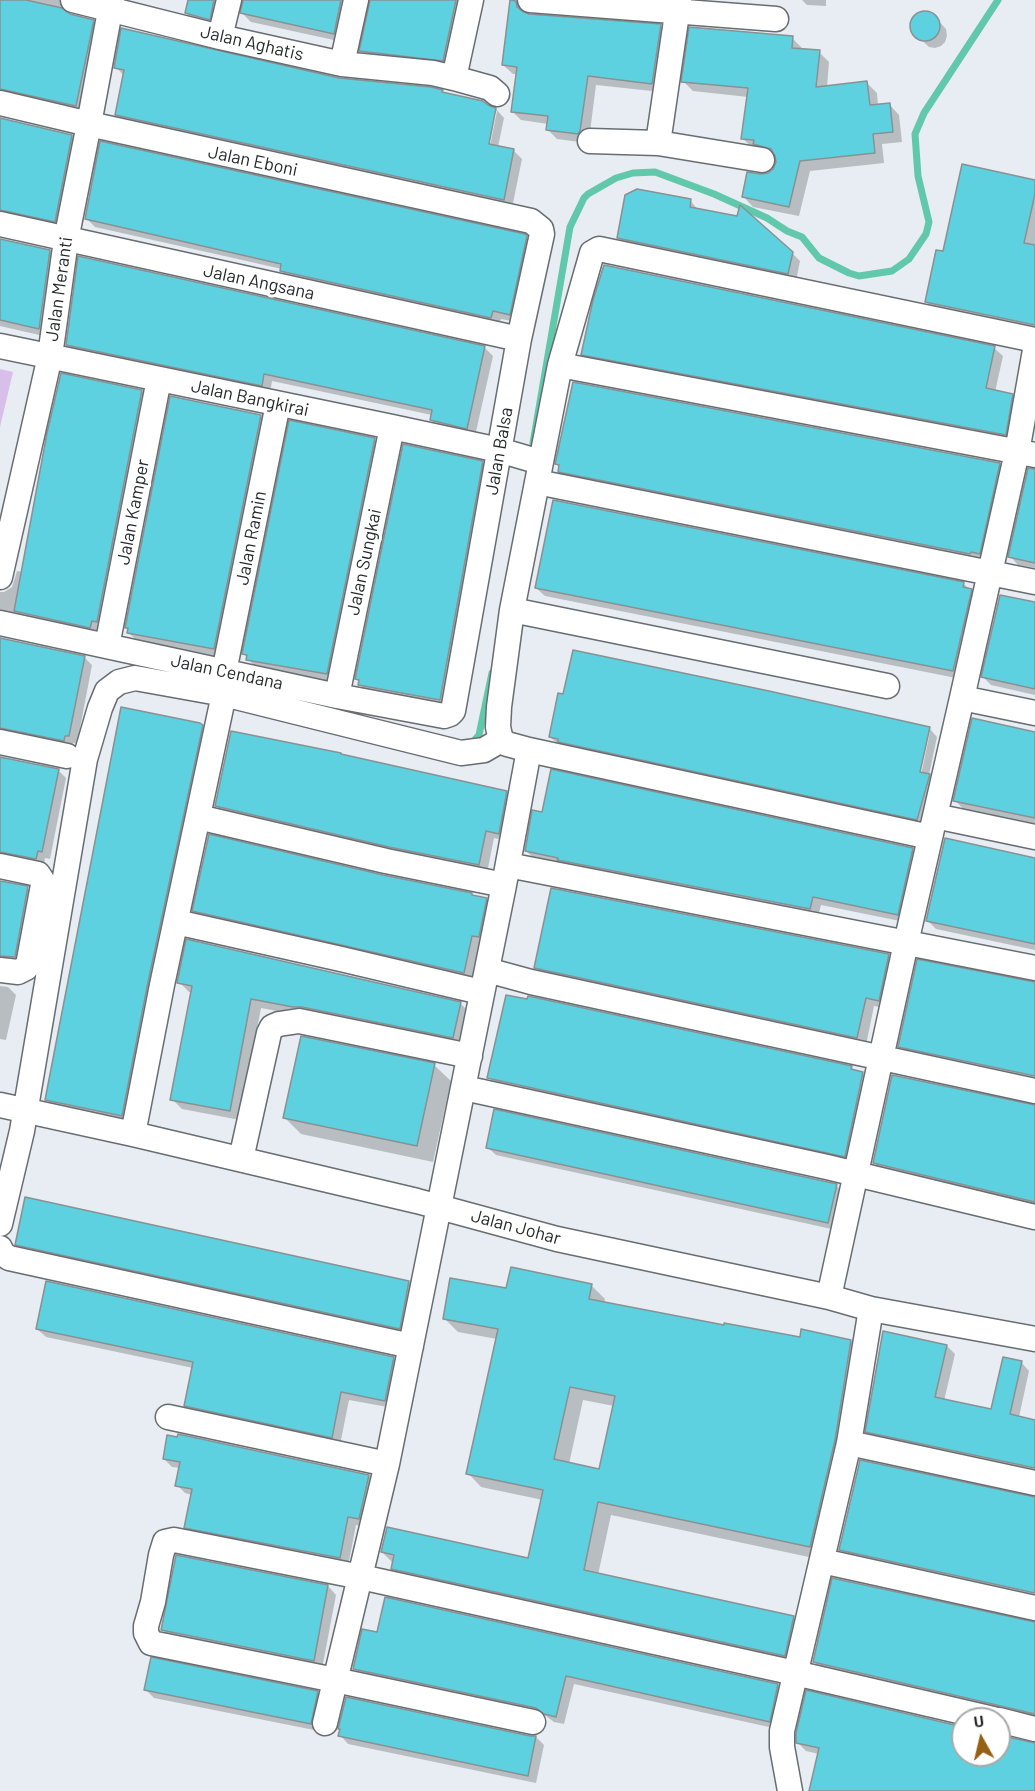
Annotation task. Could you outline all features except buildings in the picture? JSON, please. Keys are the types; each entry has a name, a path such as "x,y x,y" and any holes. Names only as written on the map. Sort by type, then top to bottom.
{"street":[{"name":"Jalan Aghatis","path":"74,0 111,5 220,37 342,64 443,76 490,88 497,94"},
{"path":"220,37 229,0"},
{"path":"342,64 356,0"},
{"path":"443,76 471,0"},
{"path":"530,0 678,6 776,19"},
{"name":"Jalan Meranti","path":"0,577 8,496 50,357 66,240 111,5"},
{"path":"658,143 678,6"},
{"name":"Jalan Eboni","path":"0,103 507,217"},
{"path":"590,141 658,143 762,160"},
{"name":"Jalan Balsa","path":"453,711 502,451 519,339 542,234 541,229 531,221 507,217"},
{"name":"Jalan Angsana","path":"0,224 519,339"},
{"path":"1035,340 599,249 592,253 560,365 537,468 512,610 498,727 501,740 529,750 933,826 1035,837"},
{"name":"Jalan Bangkirai","path":"0,346 502,451 537,468 1035,582"},
{"path":"829,1297 990,573 1026,453 1035,350"},
{"path":"560,365 1026,453"},
{"name":"Jalan Kamper","path":"107,646 159,379"},
{"name":"Jalan Ramin","path":"133,1134 198,817 278,404"},
{"name":"Jalan Sungkai","path":"337,696 392,427"},
{"path":"512,610 887,686"},
{"name":"Jalan Cendana","path":"0,623 107,646 224,683 337,696 444,716 448,716 453,711"},
{"path":"0,1224 24,1121 44,942 85,759 100,708 108,691 119,682 135,678 224,683 461,753 484,750 501,740"},
{"path":"962,698 1035,713"},
{"path":"0,742 67,756"},
{"path":"325,1724 387,1464 464,1088 529,750"},
{"path":"198,817 386,861 506,875 906,943 1035,968"},
{"path":"0,866 38,874 42,880 44,942 26,968 12,973 0,970"},
{"path":"176,922 341,959 484,981 531,982 1035,1091"},
{"path":"241,1159 272,1027 299,1020 470,1056"},
{"path":"464,1088 855,1173 1035,1217"},
{"name":"Jalan Johar","path":"0,1105 24,1121 133,1134 241,1159 436,1216 557,1239 829,1297 871,1309 1035,1339"},
{"path":"0,1248 2,1253 9,1258 411,1346"},
{"path":"790,1791 782,1747 782,1731 849,1443 871,1309"},
{"path":"168,1417 387,1464"},
{"path":"849,1443 1035,1483"},
{"path":"533,1722 151,1643 146,1633 146,1626 165,1542 174,1540 361,1577 951,1709"},
{"path":"822,1561 1035,1608"},
{"path":"1011,1723 1035,1729"}],"shaded area":[{"path":"0,369 13,372 0,427"}],"waterway":[{"path":"533,443 570,227 588,194 616,178 633,173 655,172 714,194 767,218 787,231 802,237 819,258 849,273 859,276 892,271 909,259 926,234 929,222 918,176 915,134 924,113 998,0"},
{"path":"471,744 479,735 492,673"}]}
